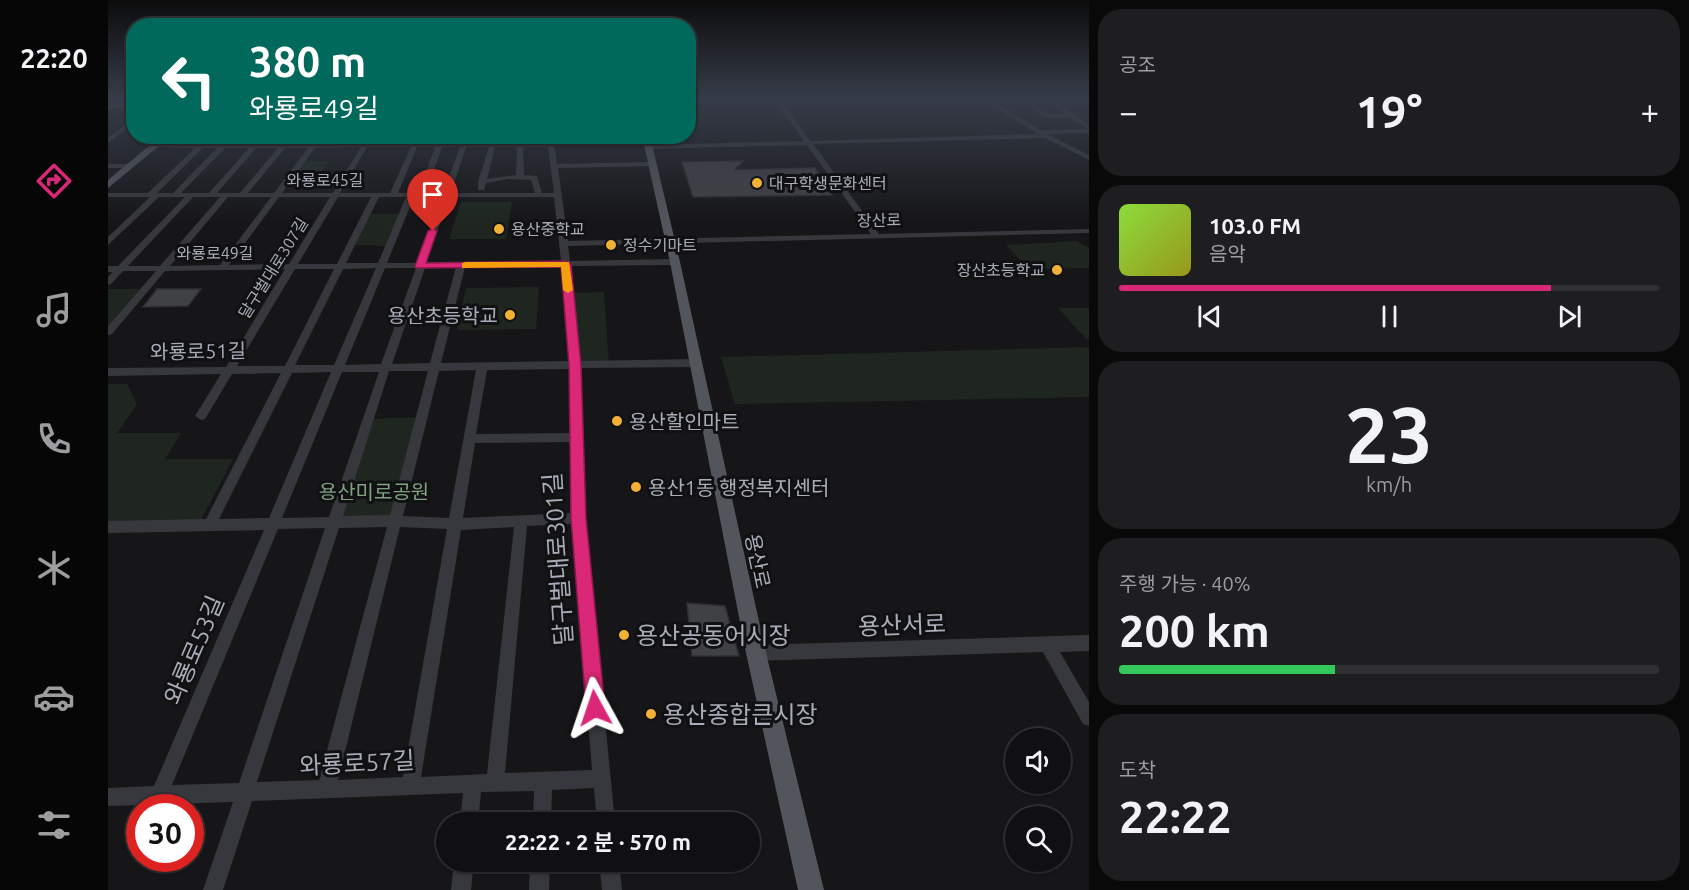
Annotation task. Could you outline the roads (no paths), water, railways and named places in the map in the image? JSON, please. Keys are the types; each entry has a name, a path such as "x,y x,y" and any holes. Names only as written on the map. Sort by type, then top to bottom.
{"main road":[{"path":"108,185 157,144"},
{"name":"용산로","path":"647,144 675,262 756,653 811,890"}],"street":[{"path":"807,141 875,234"},
{"path":"696,142 893,141"},
{"path":"1056,141 1089,158"},
{"path":"155,146 520,146 532,144"},
{"name":"달구벌대로301길","path":"550,144 559,195 575,365 578,518 605,812"},
{"path":"108,242 201,146"},
{"path":"175,195 223,146"},
{"path":"210,196 254,146"},
{"path":"242,195 283,146"},
{"path":"275,195 313,146"},
{"name":"달구벌대로307길","path":"201,416 366,146"},
{"path":"393,195 414,146"},
{"path":"421,195 440,146"},
{"path":"213,890 243,793 385,368 464,146"},
{"path":"479,195 492,146"},
{"path":"520,146 520,176"},
{"path":"554,166 652,164"},
{"path":"108,166 130,166"},
{"path":"483,182 520,176 534,178 539,195"},
{"name":"와룡로45길","path":"108,195 559,195"},
{"path":"108,282 191,195"},
{"path":"163,268 226,195"},
{"name":"와룡로45길","path":"222,268 275,195"},
{"name":"와룡로45길","path":"340,267 376,195"},
{"path":"273,523 411,195"},
{"name":"장산로","path":"670,240 1089,231"},
{"path":"564,244 670,240"},
{"name":"와룡로49길","path":"108,269 675,262"},
{"path":"326,790 461,266"},
{"path":"210,524 340,267"},
{"name":"와룡로49길","path":"108,332 163,268"},
{"name":"와룡로51길","path":"108,372 696,363"},
{"path":"410,786 482,367"},
{"path":"470,439 576,436"},
{"path":"108,527 396,521 456,524 578,518"},
{"path":"495,783 521,521"},
{"name":"와룡로53길","path":"160,794 273,523"},
{"name":"용산서로","path":"756,653 1089,643"},
{"path":"1048,645 1089,718"},
{"name":"와룡로57길","path":"204,794 602,779"},
{"path":"542,812 543,781"},
{"path":"470,812 473,783"},
{"name":"와룡로57길","path":"108,797 126,797"},
{"path":"461,890 463,872"},
{"path":"539,890 540,872"},
{"path":"610,872 612,890"}],"place":[{"name":"대구학생문화센터","path":"757,183"},
{"name":"용산중학교","path":"499,229"},
{"name":"정수기마트","path":"611,245"},
{"name":"장산초등학교","path":"1057,270"},
{"name":"용산초등학교","path":"510,315"},
{"name":"용산할인마트","path":"617,421"},
{"name":"용산1동 행정복지센터","path":"636,487"},
{"name":"용산공동어시장","path":"624,635"},
{"name":"용산종합큰시장","path":"651,714"}],"park label":[{"name":"용산미로공원","path":"374,491"}]}
